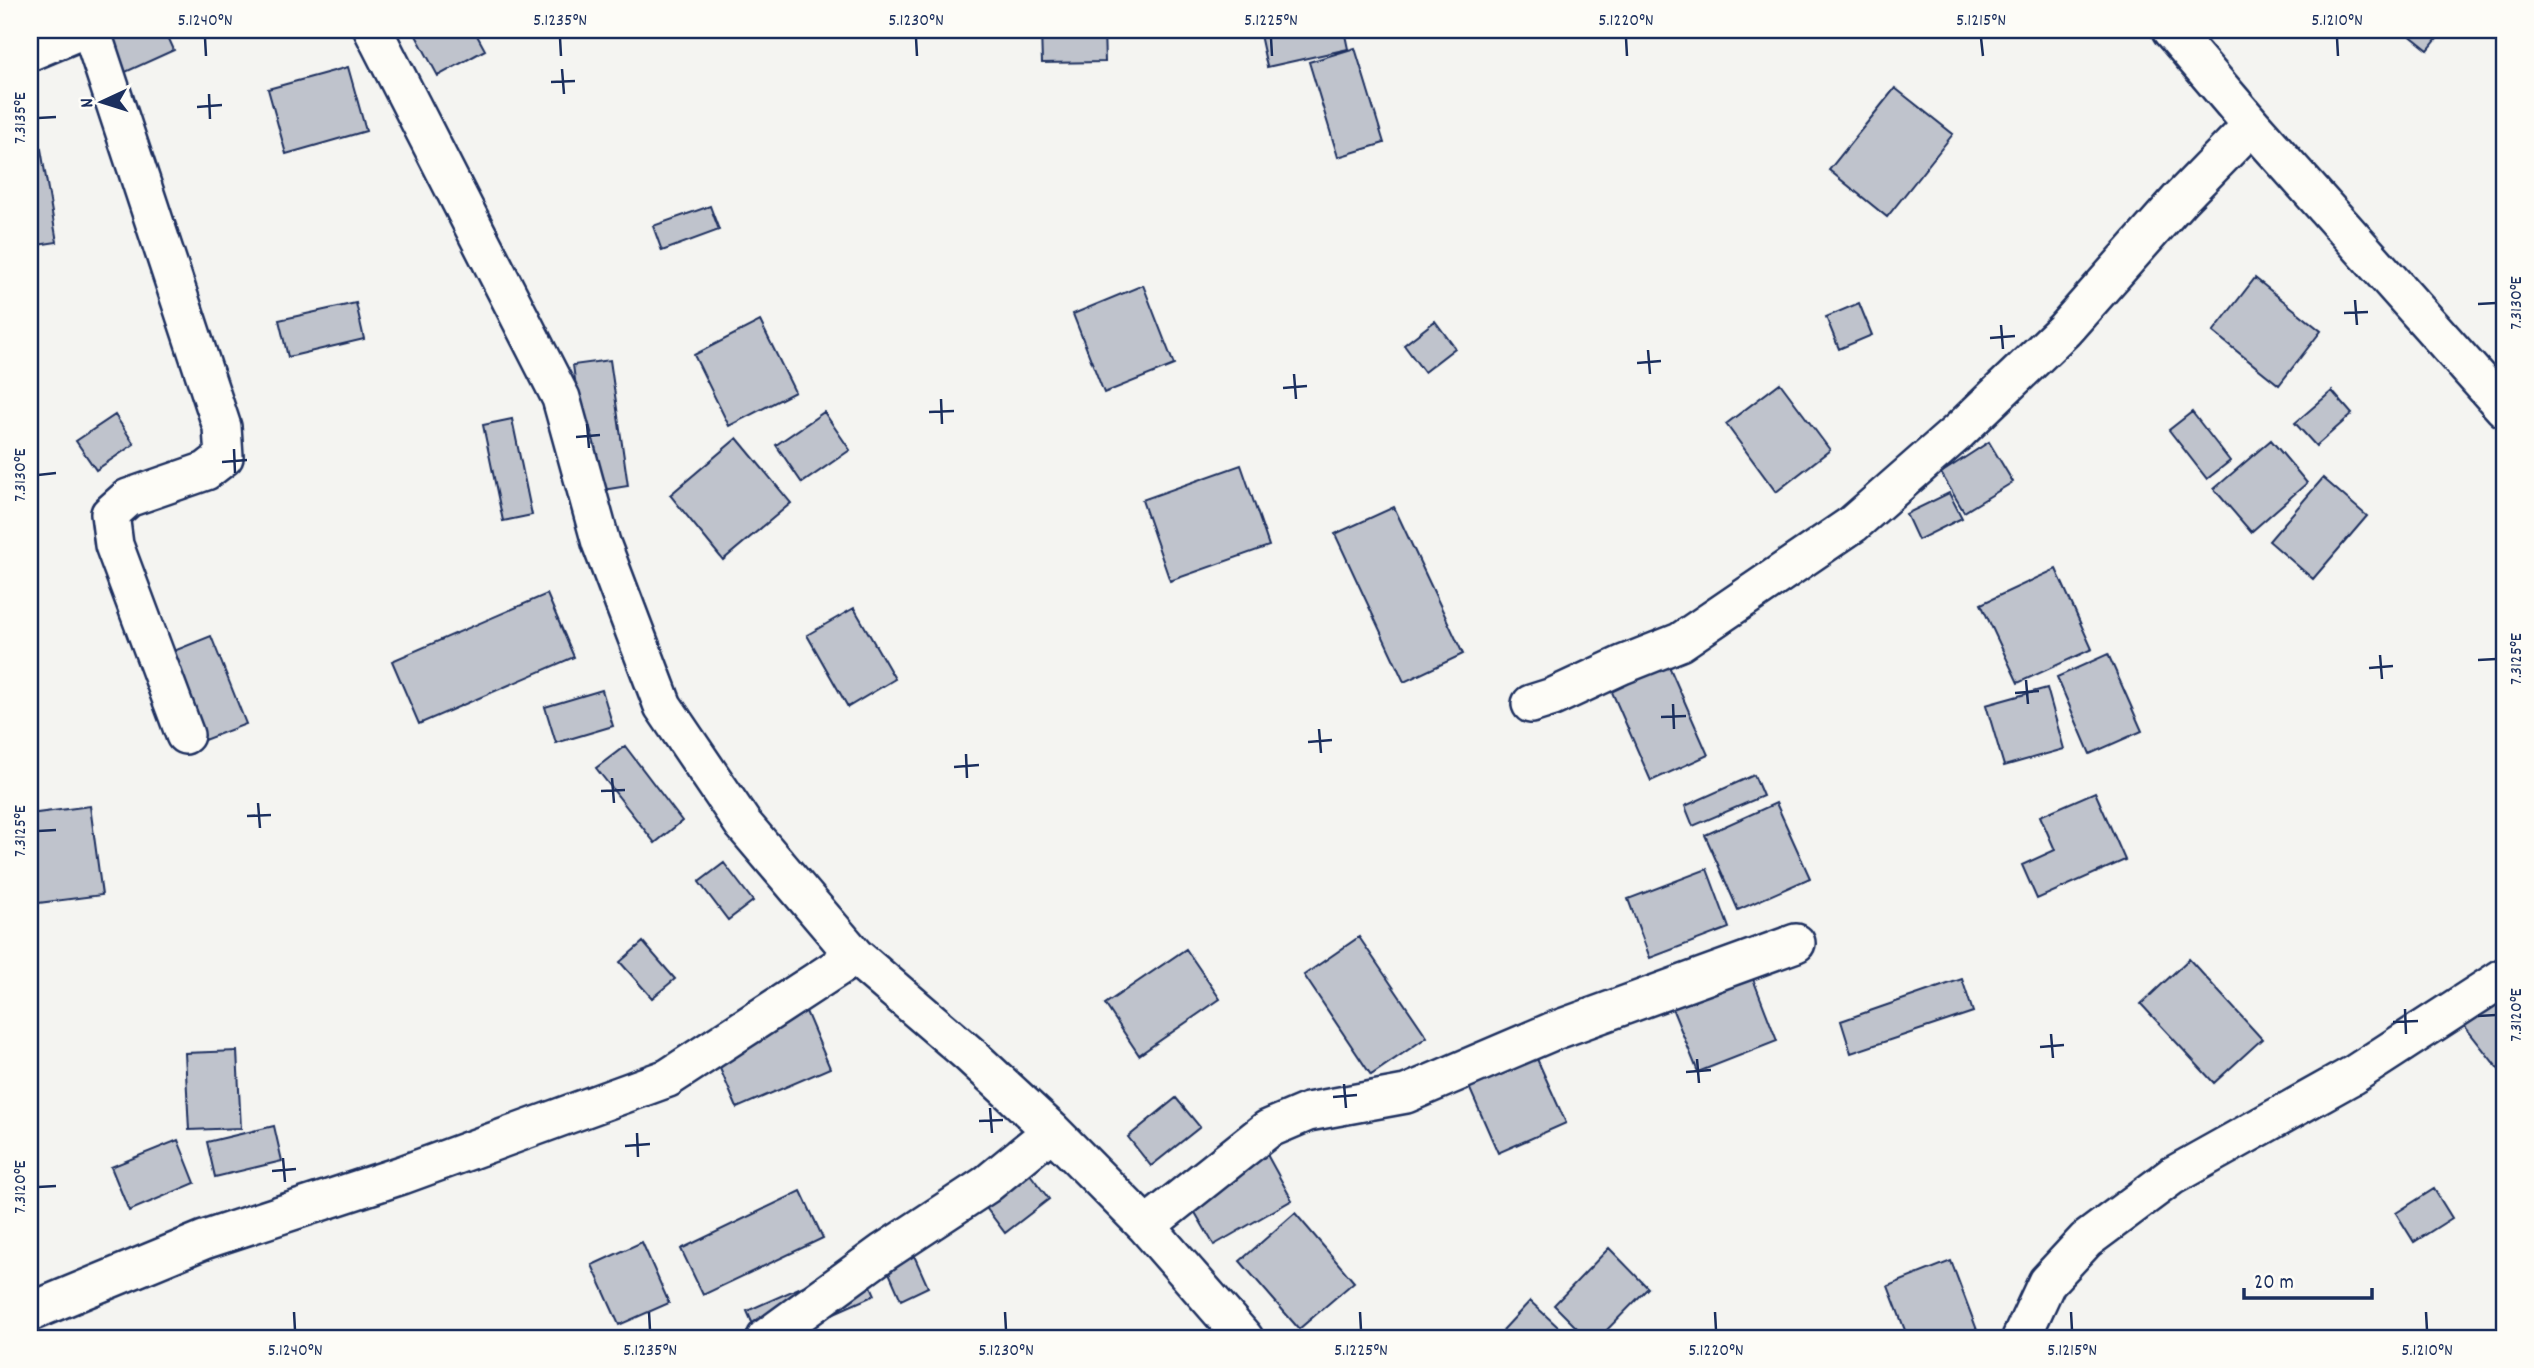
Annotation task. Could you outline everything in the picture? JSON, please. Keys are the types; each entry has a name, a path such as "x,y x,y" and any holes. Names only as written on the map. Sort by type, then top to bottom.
{"street":[{"path":"30,51 80,30"},
{"path":"91,30 222,428 224,457 206,471 128,498 110,514 114,545 185,735"},
{"path":"373,30 561,398 601,544 663,706 743,824 855,956 970,1054 1052,1131 1146,1227 1237,1336"},
{"path":"2171,30 2504,408"},
{"path":"1531,704 1680,642 1853,524 1959,431 2064,330 2180,200 2252,125"},
{"path":"1146,1227 1268,1129 1308,1112 1406,1094 1551,1032 1796,943"},
{"path":"30,1312 204,1240 402,1175 668,1078 855,956"},
{"path":"2021,1338 2047,1282 2086,1240 2172,1176 2353,1075 2504,977"},
{"path":"766,1338 884,1252 986,1185 1052,1131"}],"building":[{"path":"129,30 165,30 174,50 119,75 104,41"},
{"path":"413,30 474,30 485,50 438,76"},
{"path":"1041,30 1104,30 1105,62 1042,63"},
{"path":"1041,30 1104,30 1105,62 1042,63"},
{"path":"1259,30 1344,30 1348,49 1267,67"},
{"path":"1259,30 1344,30 1348,49 1267,67"},
{"path":"2403,30 2444,30 2428,50"},
{"path":"1355,48 1384,143 1338,157 1309,62"},
{"path":"1355,48 1384,143 1338,157 1309,62"},
{"path":"348,67 366,131 286,154 268,89"},
{"path":"1895,88 1953,134 1887,217 1829,170"},
{"path":"41,149 57,242 30,246 30,151"},
{"path":"710,206 719,230 662,251 653,226"},
{"path":"2255,278 2321,331 2279,385 2213,332"},
{"path":"1143,285 1174,365 1104,393 1073,314"},
{"path":"1143,285 1174,365 1104,393 1073,314"},
{"path":"356,303 364,339 288,357 279,320"},
{"path":"1859,303 1872,335 1839,349 1826,317"},
{"path":"760,321 795,392 729,426 694,355"},
{"path":"1435,321 1455,348 1424,372 1404,345"},
{"path":"1435,321 1455,348 1424,372 1404,345"},
{"path":"610,360 628,486 590,492 573,365"},
{"path":"610,360 628,486 590,492 573,365"},
{"path":"1780,383 1830,450 1776,492 1726,424"},
{"path":"2332,391 2352,414 2316,446 2295,423"},
{"path":"824,412 850,450 802,483 776,445"},
{"path":"2192,412 2230,461 2207,479 2169,430"},
{"path":"115,415 134,444 96,470 76,441"},
{"path":"512,419 532,515 503,521 483,425"},
{"path":"737,438 791,503 723,560 670,495"},
{"path":"737,438 791,503 723,560 670,495"},
{"path":"2271,440 2307,483 2251,532 2214,489"},
{"path":"1989,442 2013,482 1964,512 1941,473"},
{"path":"1241,465 1269,546 1170,581 1142,500"},
{"path":"1241,465 1269,546 1170,581 1142,500"},
{"path":"2323,478 2367,516 2313,579 2269,541"},
{"path":"2323,478 2367,516 2313,579 2269,541"},
{"path":"1949,493 1962,518 1918,540 1906,514"},
{"path":"1949,493 1962,518 1918,540 1906,514"},
{"path":"1394,507 1463,654 1404,682 1335,534"},
{"path":"1394,507 1463,654 1404,682 1335,534"},
{"path":"2056,569 2092,649 2018,683 1981,604"},
{"path":"2056,569 2092,649 2018,683 1981,604"},
{"path":"547,594 574,657 419,724 392,661"},
{"path":"547,594 574,657 419,724 392,661"},
{"path":"854,608 895,679 848,707 807,635"},
{"path":"854,608 895,679 848,707 807,635"},
{"path":"211,636 246,724 194,744 159,657"},
{"path":"2108,654 2142,731 2090,754 2057,677"},
{"path":"2108,654 2142,731 2090,754 2057,677"},
{"path":"1665,657 1708,755 1651,781 1608,683"},
{"path":"1665,657 1708,755 1651,781 1608,683"},
{"path":"2047,688 2064,749 2004,766 1986,705"},
{"path":"2047,688 2064,749 2004,766 1986,705"},
{"path":"602,690 613,726 556,743 545,707"},
{"path":"625,746 682,821 655,843 596,768"},
{"path":"1754,775 1763,796 1693,826 1685,806"},
{"path":"1754,775 1763,796 1693,826 1685,806"},
{"path":"2095,792 2125,860 2037,899 2022,865 2055,850 2040,816"},
{"path":"2095,792 2125,860 2037,899 2022,865 2055,850 2040,816"},
{"path":"1776,803 1810,878 1738,910 1705,835"},
{"path":"1776,803 1810,878 1738,910 1705,835"},
{"path":"90,806 102,895 30,904 30,814"},
{"path":"90,806 102,895 30,904 30,814"},
{"path":"724,863 753,901 728,920 699,882"},
{"path":"1707,869 1729,928 1650,958 1628,899"},
{"path":"1707,869 1729,928 1650,958 1628,899"},
{"path":"1359,937 1427,1037 1371,1075 1304,975"},
{"path":"1359,937 1427,1037 1371,1075 1304,975"},
{"path":"643,942 675,979 652,998 620,962"},
{"path":"1186,949 1220,999 1139,1055 1105,1004"},
{"path":"1186,949 1220,999 1139,1055 1105,1004"},
{"path":"2189,959 2262,1039 2214,1083 2141,1004"},
{"path":"2189,959 2262,1039 2214,1083 2141,1004"},
{"path":"1750,971 1777,1041 1698,1072 1670,1003"},
{"path":"1750,971 1777,1041 1698,1072 1670,1003"},
{"path":"1962,979 1973,1012 1851,1053 1841,1021"},
{"path":"1962,979 1973,1012 1851,1053 1841,1021"},
{"path":"2504,981 2504,1076 2452,1010"},
{"path":"2504,981 2504,1076 2452,1010"},
{"path":"802,1002 830,1068 737,1108 709,1043"},
{"path":"1533,1050 1566,1123 1498,1153 1466,1080"},
{"path":"1533,1050 1566,1123 1498,1153 1466,1080"},
{"path":"237,1051 241,1128 189,1130 185,1053"},
{"path":"1176,1098 1200,1127 1151,1166 1128,1137"},
{"path":"1176,1098 1200,1127 1151,1166 1128,1137"},
{"path":"274,1126 282,1161 215,1177 207,1142"},
{"path":"274,1126 282,1161 215,1177 207,1142"},
{"path":"178,1140 195,1183 129,1211 111,1167"},
{"path":"178,1140 195,1183 129,1211 111,1167"},
{"path":"1265,1151 1292,1200 1214,1245 1186,1197"},
{"path":"1265,1151 1292,1200 1214,1245 1186,1197"},
{"path":"1013,1152 1049,1199 1005,1233 969,1185"},
{"path":"2434,1189 2452,1218 2414,1242 2396,1213"},
{"path":"2434,1189 2452,1218 2414,1242 2396,1213"},
{"path":"801,1191 823,1238 703,1295 681,1249"},
{"path":"1295,1213 1354,1282 1299,1329 1240,1261"},
{"path":"1295,1213 1354,1282 1299,1329 1240,1261"},
{"path":"900,1224 928,1287 901,1300 873,1236"},
{"path":"642,1242 669,1303 619,1325 592,1265"},
{"path":"1609,1248 1648,1288 1599,1338 1587,1338 1554,1305"},
{"path":"1609,1248 1648,1288 1599,1338 1587,1338 1554,1305"},
{"path":"860,1261 875,1295 778,1338 759,1338 747,1311"},
{"path":"1951,1261 1980,1338 1908,1338 1888,1286"},
{"path":"1951,1261 1980,1338 1908,1338 1888,1286"},
{"path":"1530,1301 1570,1338 1512,1338 1503,1330"}]}
